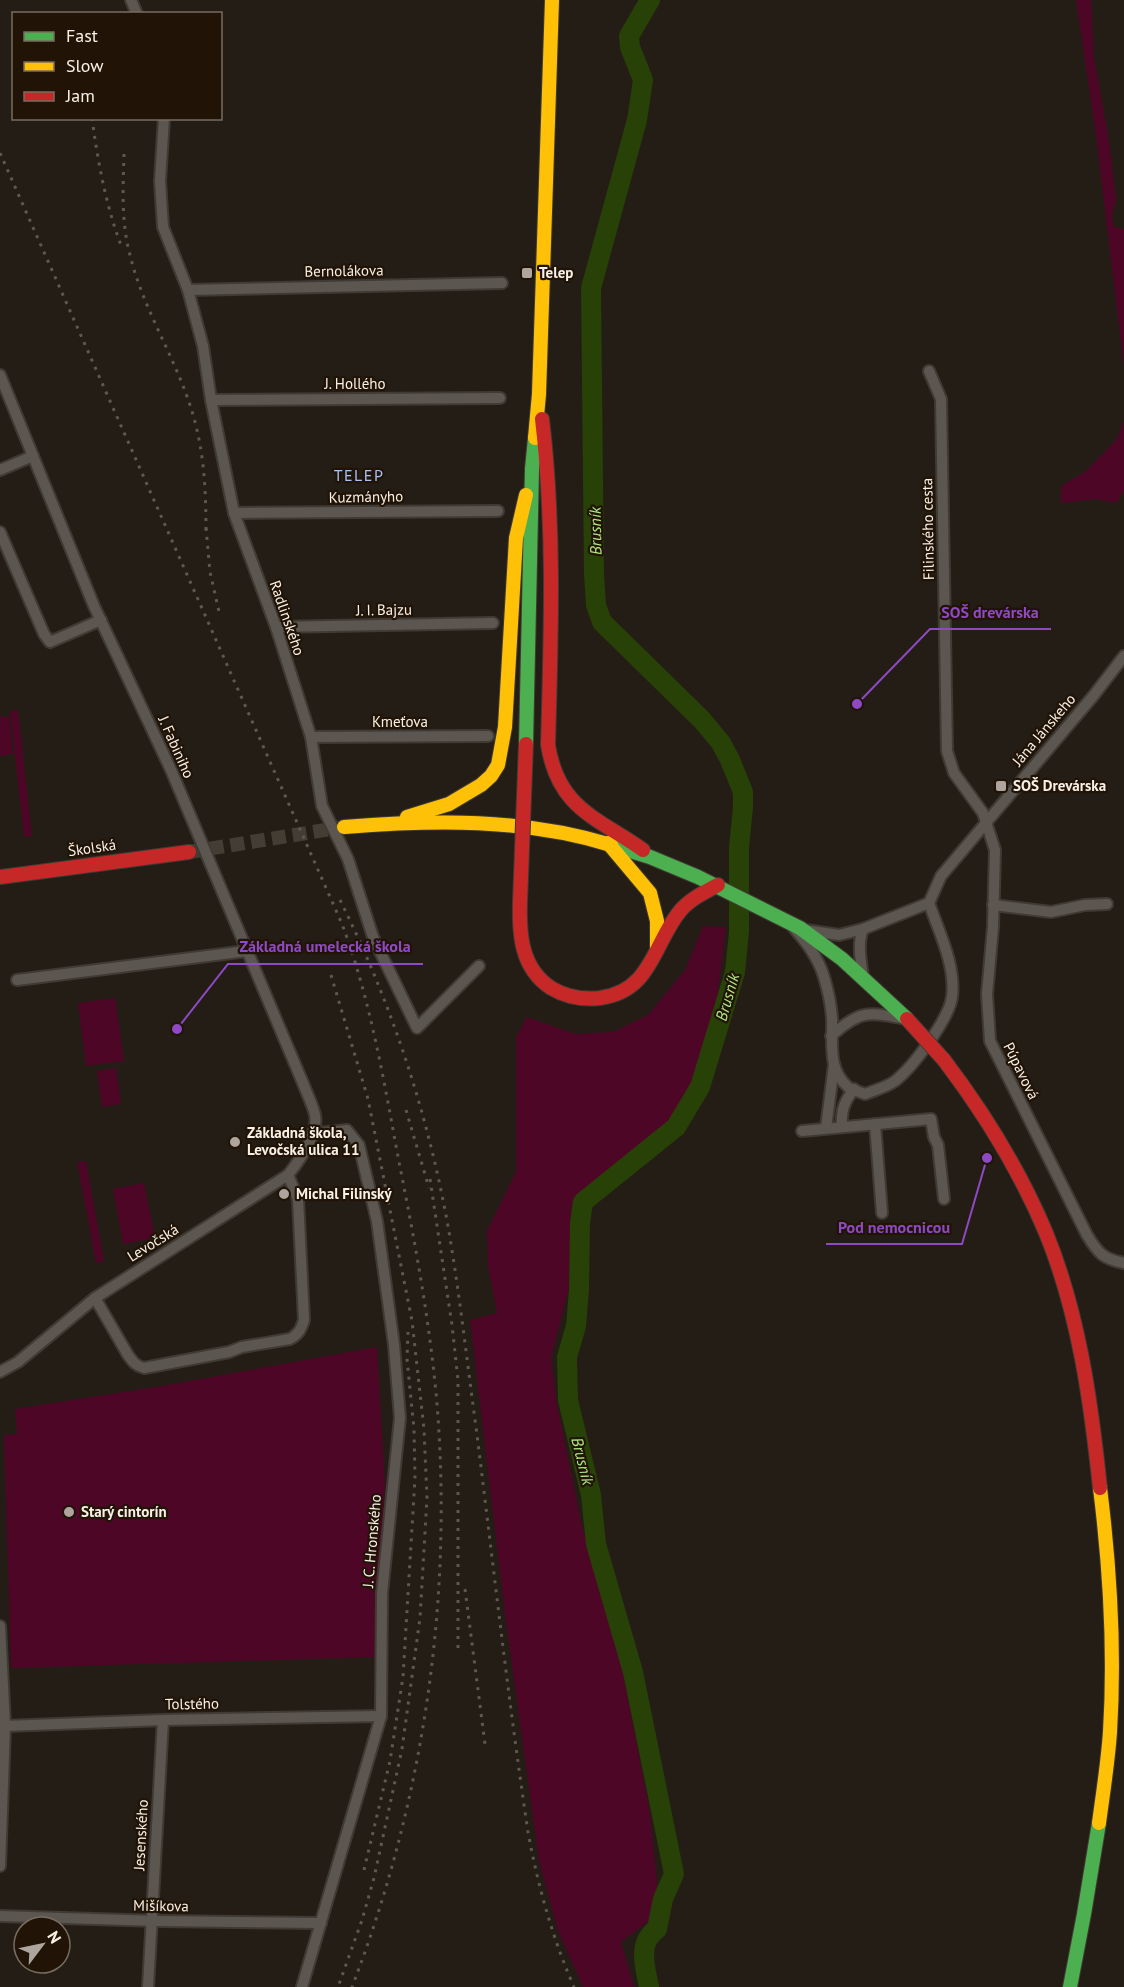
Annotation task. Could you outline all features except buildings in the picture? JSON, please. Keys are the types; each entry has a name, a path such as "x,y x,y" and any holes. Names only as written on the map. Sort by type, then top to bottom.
{"main road":[{"path":"552,0 539,394 532,469 526,744 519,902 519,935 526,962 536,976 557,992 580,999 612,996 641,978 651,965 674,918 683,907 720,886"},
{"path":"539,394 548,455 552,571 548,745 551,766 564,793 576,806 625,836 652,857"},
{"path":"390,822 449,804 481,786 498,765 505,727 516,538 532,469"},
{"path":"345,827 390,822 475,821 537,828 608,843 652,857 720,886 801,929 863,977 944,1060 968,1091 1000,1140 1036,1210 1059,1271 1084,1369 1102,1492 1109,1588 1110,1730 1096,1846 1070,1987"},
{"path":"608,843 650,893 657,921 657,951"},
{"name":"Školská","path":"0,877 189,852"}],"street":[{"name":"Radlinského","path":"164,120 160,181 163,227 188,290 203,346 211,400 234,513 276,627 311,737 322,806 348,859 373,937 417,1028 479,966"},
{"name":"Bernolákova","path":"188,290 502,283"},
{"name":"Filinského cesta","path":"929,371 941,399 947,751 954,773 983,813 986,823"},
{"name":"J. Fabiniho","path":"0,375 101,620 171,770 316,1117 312,1134"},
{"name":"J. Hollého","path":"211,400 500,398"},
{"path":"0,470 33,456"},
{"name":"Kuzmányho","path":"234,513 498,511"},
{"path":"0,532 44,634 50,642 101,620"},
{"name":"J. I. Bajzu","path":"276,627 493,623"},
{"name":"Jána Jánskeho","path":"929,903 941,876 1094,695 1124,656"},
{"name":"Kmeťova","path":"311,737 488,736"},
{"name":"Púpavová","path":"986,823 995,850 987,994 990,1041 1096,1250 1106,1259 1124,1263"},
{"path":"801,929 839,935 863,929 929,903 945,949 951,975 952,998 945,1016 921,1052 893,1083 865,1094 849,1087 834,1065"},
{"path":"993,905 1051,912 1085,905 1107,904"},
{"path":"788,922 807,943 817,959 824,977 832,1017 834,1065 826,1128"},
{"path":"863,929 860,955 863,977"},
{"path":"17,980 247,951"},
{"path":"831,1036 846,1022 869,1013 907,1020"},
{"path":"842,1127 844,1102 854,1089"},
{"path":"802,1131 931,1119 938,1145 944,1199"},
{"path":"875,1124 882,1213"},
{"name":"J. C. Hronského","path":"302,1987 381,1716 382,1593 400,1418 394,1345 377,1221 359,1145 347,1130 312,1134"},
{"name":"Levočská","path":"0,1372 18,1362 95,1298 288,1175 303,1156 312,1134"},
{"path":"95,1298 134,1364 144,1368 290,1339 297,1335 304,1320 298,1199 288,1175"},
{"path":"0,1626 5,1726 0,1866"},
{"name":"Tolstého","path":"5,1726 381,1716"},
{"name":"Jesenského","path":"148,1987 163,1720"},
{"name":"Mišíkova","path":"0,1916 321,1923"}],"shaded area":[{"path":"1076,0 1091,0 1094,57 1109,141 1116,200 1112,215 1114,227 1124,229 1124,366 1095,129"},
{"path":"1124,420 1124,490 1117,503 1096,499 1061,503 1061,486 1085,472 1117,439"},
{"path":"18,710 32,836 24,837 10,711"},
{"path":"9,716 13,754 0,756 0,717"},
{"path":"703,926 726,927 715,1016 682,1115 571,1207 569,1288 551,1357 556,1399 582,1526 621,1663 650,1813 660,1912 621,1942 634,1987 583,1987 558,1931 539,1861 505,1614 470,1320 497,1313 488,1265 487,1231 516,1172 516,1037 527,1017 575,1034 613,1032 648,1015 685,970"},
{"path":"115,998 124,1061 86,1066 78,1003"},
{"path":"116,1068 121,1104 102,1107 97,1071"},
{"path":"86,1161 104,1261 96,1263 77,1162"},
{"path":"144,1183 155,1238 123,1244 113,1189"},
{"path":"377,1347 385,1485 375,1657 11,1668 4,1435 17,1434 15,1409 162,1386"}],"waterway":[{"name":"Brusník","path":"649,1987 644,1963 645,1948 647,1941 657,1929 663,1899 674,1874 633,1672 596,1544 591,1495 568,1400 567,1357 576,1326 580,1223 583,1202 676,1127 700,1087 735,972 739,932 739,847 743,808 743,792 721,743 702,720 602,622 596,605 591,288 637,120 643,80 630,47 629,36 650,0"}],"tunnel":[{"path":"189,852 344,827"}],"railway":[{"path":"92,120 103,184 122,248"},
{"path":"0,153 342,924 369,1012 388,1102 411,1222 434,1374 441,1478 440,1552 436,1627 427,1700 414,1774 377,1917 352,1987"},
{"path":"124,154 123,205 127,243 136,276 180,380 195,422 204,479 206,536"},
{"path":"206,528 210,572 220,616"},
{"path":"340,900 359,939 392,1020 419,1104 441,1189 460,1305 528,1832 546,1911 574,1987"},
{"path":"331,975 368,1099 412,1321 424,1429 427,1498 420,1618 402,1749 374,1878 338,1987"},
{"path":"406,1110 429,1188"},
{"path":"430,1179 458,1380 458,1648"},
{"path":"364,1870 390,1761 403,1677 415,1478 414,1429 407,1359 408,1332"},
{"path":"465,1589 485,1744"}],"traffic: fast":[{"path":"526,744 532,469 535,438"},
{"path":"611,845 650,857 698,877 800,928 842,959 907,1019"},
{"path":"1070,1987 1099,1823"}],"traffic: slow":[{"path":"535,438 539,394 552,0"},
{"path":"407,817 449,804 481,785 498,765 505,727 516,538 526,495"},
{"path":"344,827 411,823 478,823 545,830 611,845"},
{"path":"608,843 650,893 657,921 657,949"},
{"path":"1099,1823 1109,1743 1112,1671 1109,1579 1100,1488"}],"traffic: jam":[{"path":"542,419 550,541 551,623 548,745 560,783 570,797 595,819 643,850"},
{"path":"520,902 526,744"},
{"path":"0,877 189,852"},
{"path":"520,902 521,938 533,971 551,988 562,994 587,999 600,998 617,994 631,986 649,964 680,911 693,899 718,885"},
{"path":"907,1019 944,1060"},
{"path":"944,1060 974,1101 1013,1165 1046,1233 1067,1295 1082,1359 1100,1488"}],"place":[{"name":"Telep","path":"527,273"},
{"name":"SOŠ drevárska","path":"857,704"},
{"name":"SOŠ Drevárska","path":"1001,786"},
{"name":"Základná umelecká škola","path":"177,1029"},
{"name":"Základná škola, Levočská ulica 11","path":"235,1142"},
{"name":"Pod nemocnicou","path":"987,1158"},
{"name":"Michal Filinský","path":"284,1194"},
{"name":"Starý cintorín","path":"69,1512"}],"district":[{"name":"TELEP","path":"359,475"}]}
